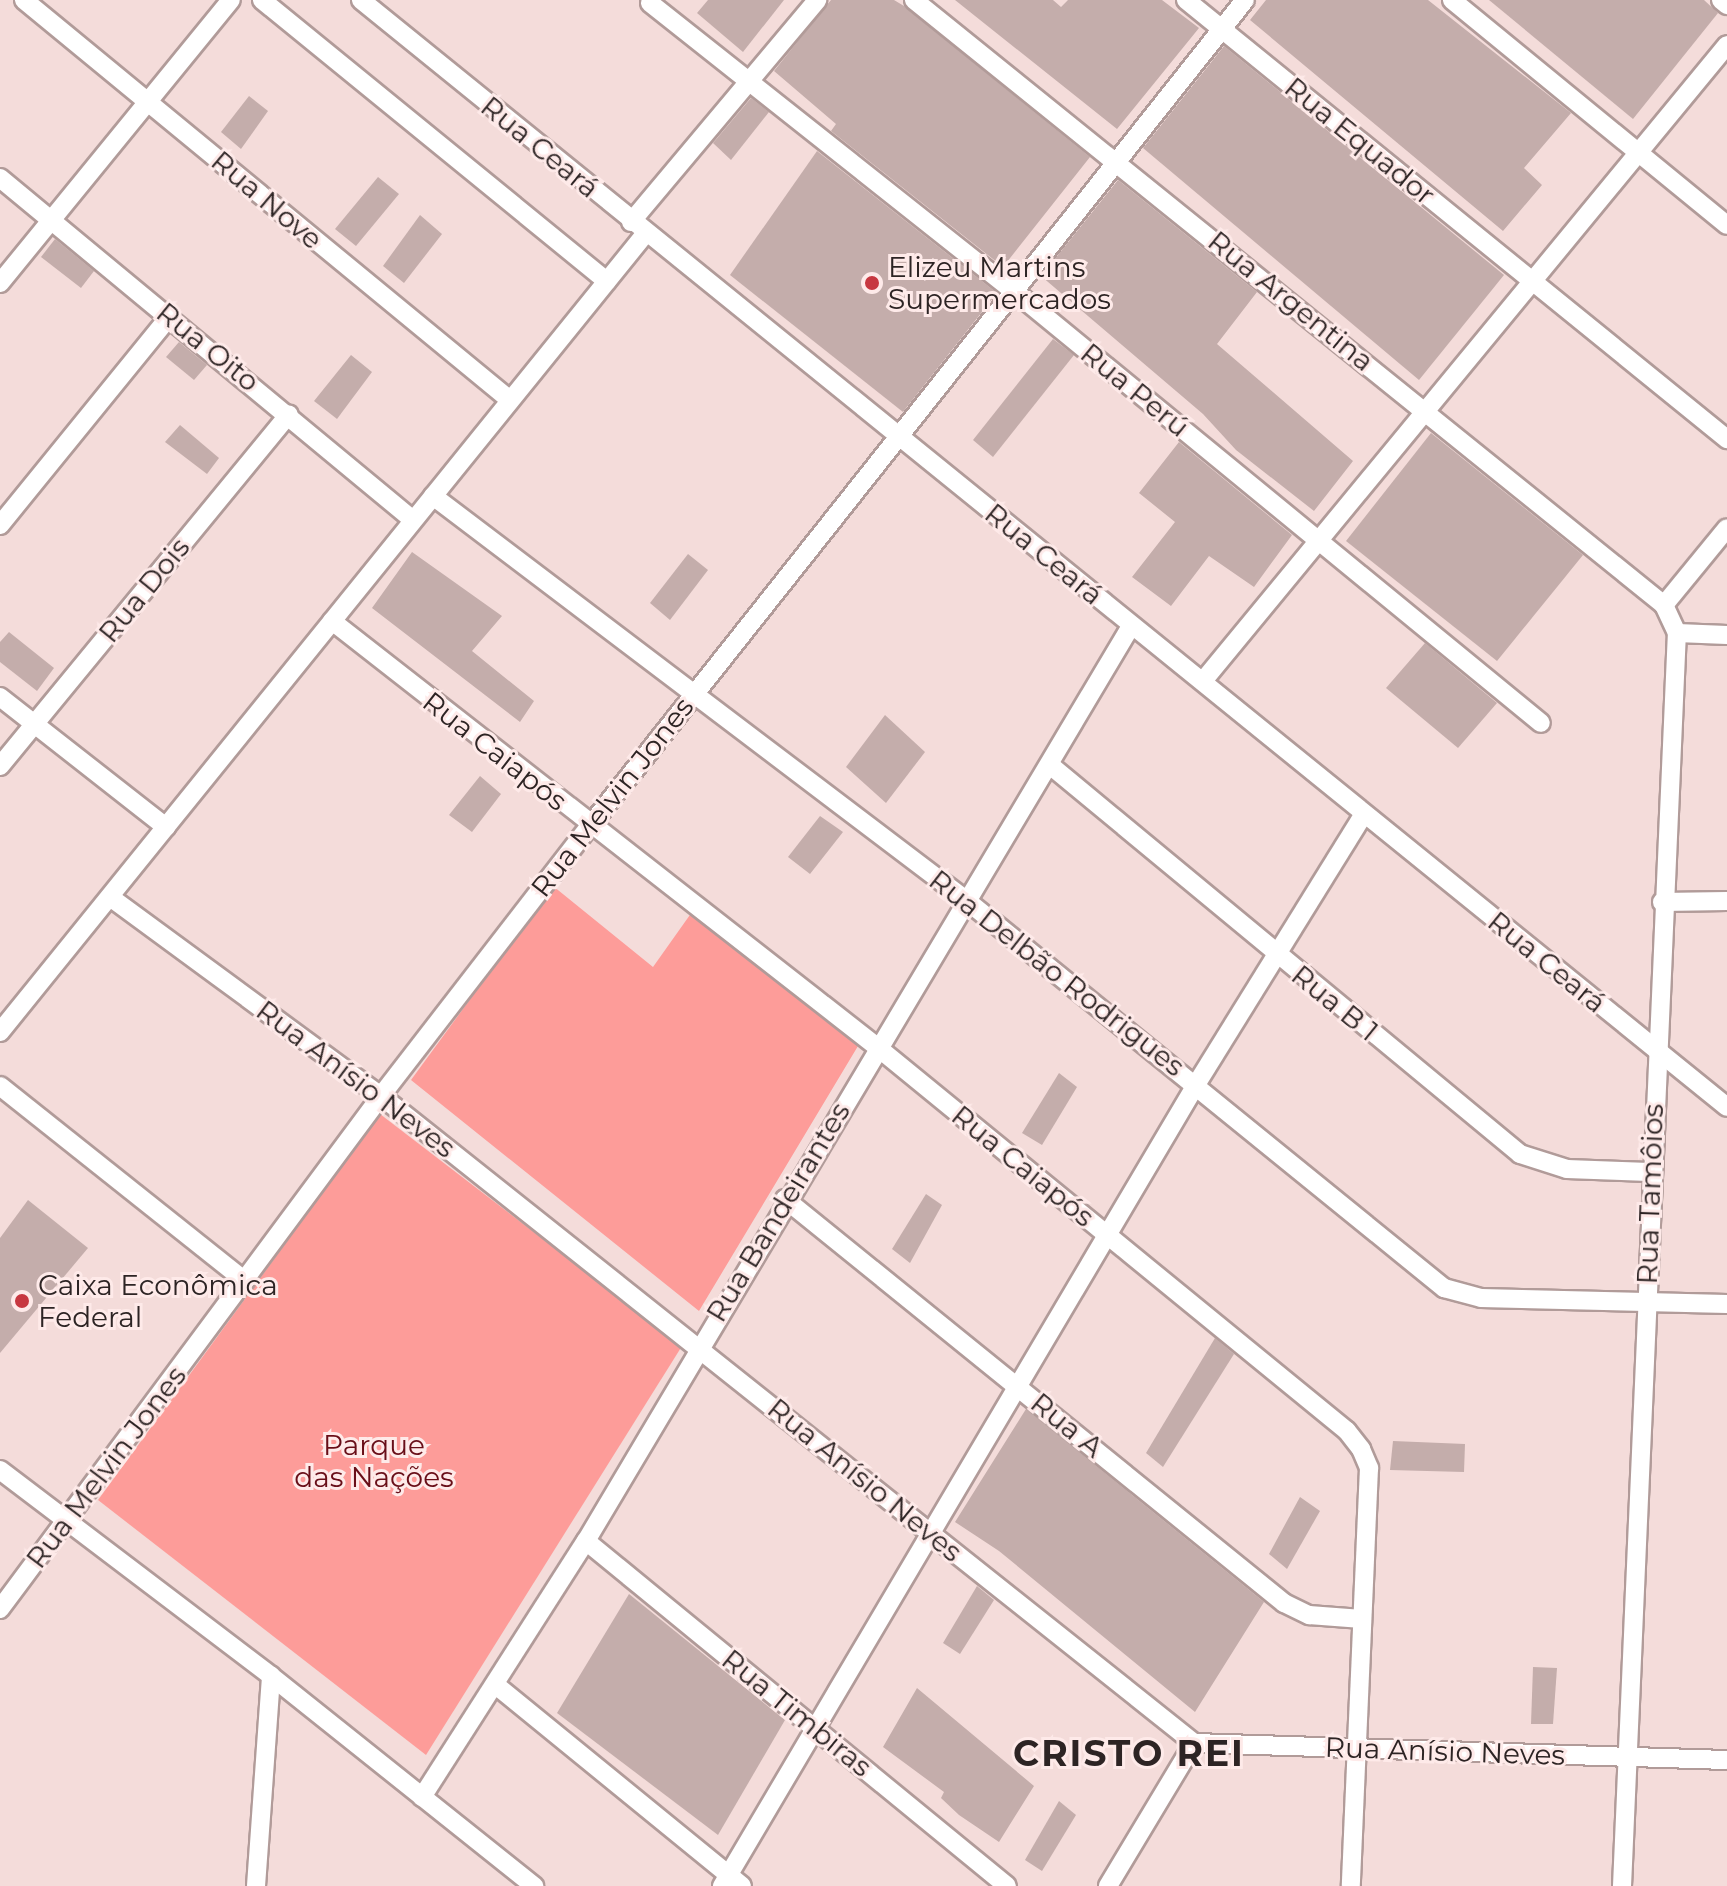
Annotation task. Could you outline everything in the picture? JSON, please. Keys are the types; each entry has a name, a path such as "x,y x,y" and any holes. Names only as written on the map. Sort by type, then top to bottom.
{"street":[{"name":"Rua Nove","path":"24,0 510,400"},
{"path":"0,283 231,0"},
{"path":"262,0 607,281"},
{"name":"Rua Ceará","path":"361,0 638,228 900,435 1363,815 1727,1107"},
{"path":"0,1032 607,281 638,228 748,81 817,0"},
{"name":"Rua Argentina","path":"914,0 1428,411 1664,605"},
{"name":"Rua Equador","path":"1186,0 1534,282"},
{"name":"Rua Melvin Jones","path":"0,1609 381,1096 694,692 1014,291 1115,159 1245,0"},
{"path":"1452,0 1727,225"},
{"path":"1721,0 1727,5"},
{"name":"Rua Perú","path":"650,3 1014,291 1541,723"},
{"path":"1203,681 1321,543 1636,152 1727,45"},
{"name":"Rua Oito","path":"0,178 289,414 413,520"},
{"path":"1534,282 1727,439"},
{"path":"0,525 170,316"},
{"name":"Rua Dois","path":"0,766 289,414"},
{"name":"Rua Delbão Rodrigues","path":"433,496 966,900 1197,1083 1444,1288 1481,1298 1727,1304"},
{"path":"1664,605 1727,528"},
{"name":"Rua Tamôios","path":"1622,1886 1647,1301 1649,1172 1677,633 1664,605"},
{"name":"Rua Caiapós","path":"332,621 590,826 876,1046 1347,1431 1361,1449 1369,1468 1351,1886"},
{"name":"Rua Bandeirantes","path":"422,1797 497,1686 586,1541 698,1344 876,1046 1050,765 1131,626"},
{"path":"1677,633 1727,635"},
{"path":"0,697 166,827"},
{"name":"Rua B 1","path":"1050,765 1520,1154 1567,1169 1649,1172"},
{"path":"497,1686 731,1882 815,1728 929,1533 1019,1387 1197,1083 1363,815"},
{"name":"Rua Anísio Neves","path":"110,897 381,1096 698,1344 929,1533 1194,1743 1727,1760"},
{"path":"1662,902 1727,901"},
{"path":"0,1086 245,1281"},
{"name":"Rua A","path":"785,1199 1284,1603 1309,1615 1362,1619"},
{"path":"0,1470 271,1676 534,1886"},
{"name":"Rua Timbiras","path":"586,1541 1007,1886"},
{"path":"256,1886 271,1676"},
{"path":"1108,1886 1194,1743"}],"green space":[{"path":"553,886 653,967 692,912 858,1046 699,1311 411,1080"},
{"name":"Parque das Nações","path":"380,1114 682,1346 426,1755 98,1500"}],"building":[{"path":"708,0 784,0 743,52 697,13"},
{"path":"831,0 894,0 904,6 1090,157 1003,267 831,131 836,124 774,71"},
{"path":"955,0 1053,0 1061,7 1068,0 1162,0 1199,28 1117,129"},
{"path":"1266,0 1428,0 1571,113 1524,168 1542,185 1503,231 1250,20"},
{"path":"1489,0 1704,0 1718,13 1633,119"},
{"path":"1224,46 1504,275 1419,380 1143,148"},
{"path":"249,96 268,111 241,149 221,132"},
{"path":"751,98 769,112 731,160 713,143"},
{"name":"Elizeu Martins Supermercados","path":"817,151 997,293 903,412 730,275"},
{"path":"378,177 399,194 356,246 335,229"},
{"path":"1118,180 1257,292 1217,344 1353,461 1314,511 1236,450 1203,414 1041,276"},
{"path":"420,215 442,234 404,283 383,266"},
{"path":"55,239 94,271 81,288 41,257"},
{"path":"1053,339 1074,355 993,457 973,440"},
{"path":"179,342 207,365 194,380 166,357"},
{"path":"351,355 372,372 337,419 314,401"},
{"path":"180,425 219,458 207,474 165,442"},
{"path":"1431,433 1583,555 1497,661 1346,541"},
{"path":"1179,442 1292,535 1254,587 1209,556 1171,606 1132,577 1175,522 1139,493"},
{"path":"412,552 502,616 472,651 534,701 520,722 372,608"},
{"path":"688,554 708,570 670,620 650,603"},
{"path":"9,632 54,668 37,691 0,662 0,642"},
{"path":"1425,643 1497,703 1458,748 1386,688"},
{"path":"885,715 925,752 886,803 846,767"},
{"path":"480,776 501,794 472,832 449,815"},
{"path":"820,816 843,832 810,874 788,857"},
{"path":"1059,1073 1077,1087 1042,1145 1022,1133"},
{"path":"926,1194 942,1205 910,1263 892,1249"},
{"name":"Caixa Econômica Federal","path":"28,1200 88,1248 0,1353 0,1238"},
{"path":"1215,1338 1234,1354 1163,1467 1146,1453"},
{"path":"1026,1409 1264,1602 1195,1712 999,1551 955,1522"},
{"path":"1393,1441 1465,1444 1464,1472 1390,1470"},
{"path":"1300,1497 1320,1511 1287,1569 1269,1554"},
{"path":"977,1586 994,1600 960,1654 943,1643"},
{"path":"629,1594 785,1720 718,1835 557,1713"},
{"path":"1533,1667 1557,1668 1553,1724 1531,1724"},
{"path":"917,1688 1034,1786 999,1842 959,1815 941,1798 944,1792 883,1747"},
{"path":"1059,1801 1076,1815 1042,1871 1025,1860"}],"place":[{"name":"Elizeu Martins Supermercados","path":"872,283"},
{"name":"Caixa Econômica Federal","path":"22,1301"}],"district":[{"name":"CRISTO REI","path":"1129,1754"}]}
